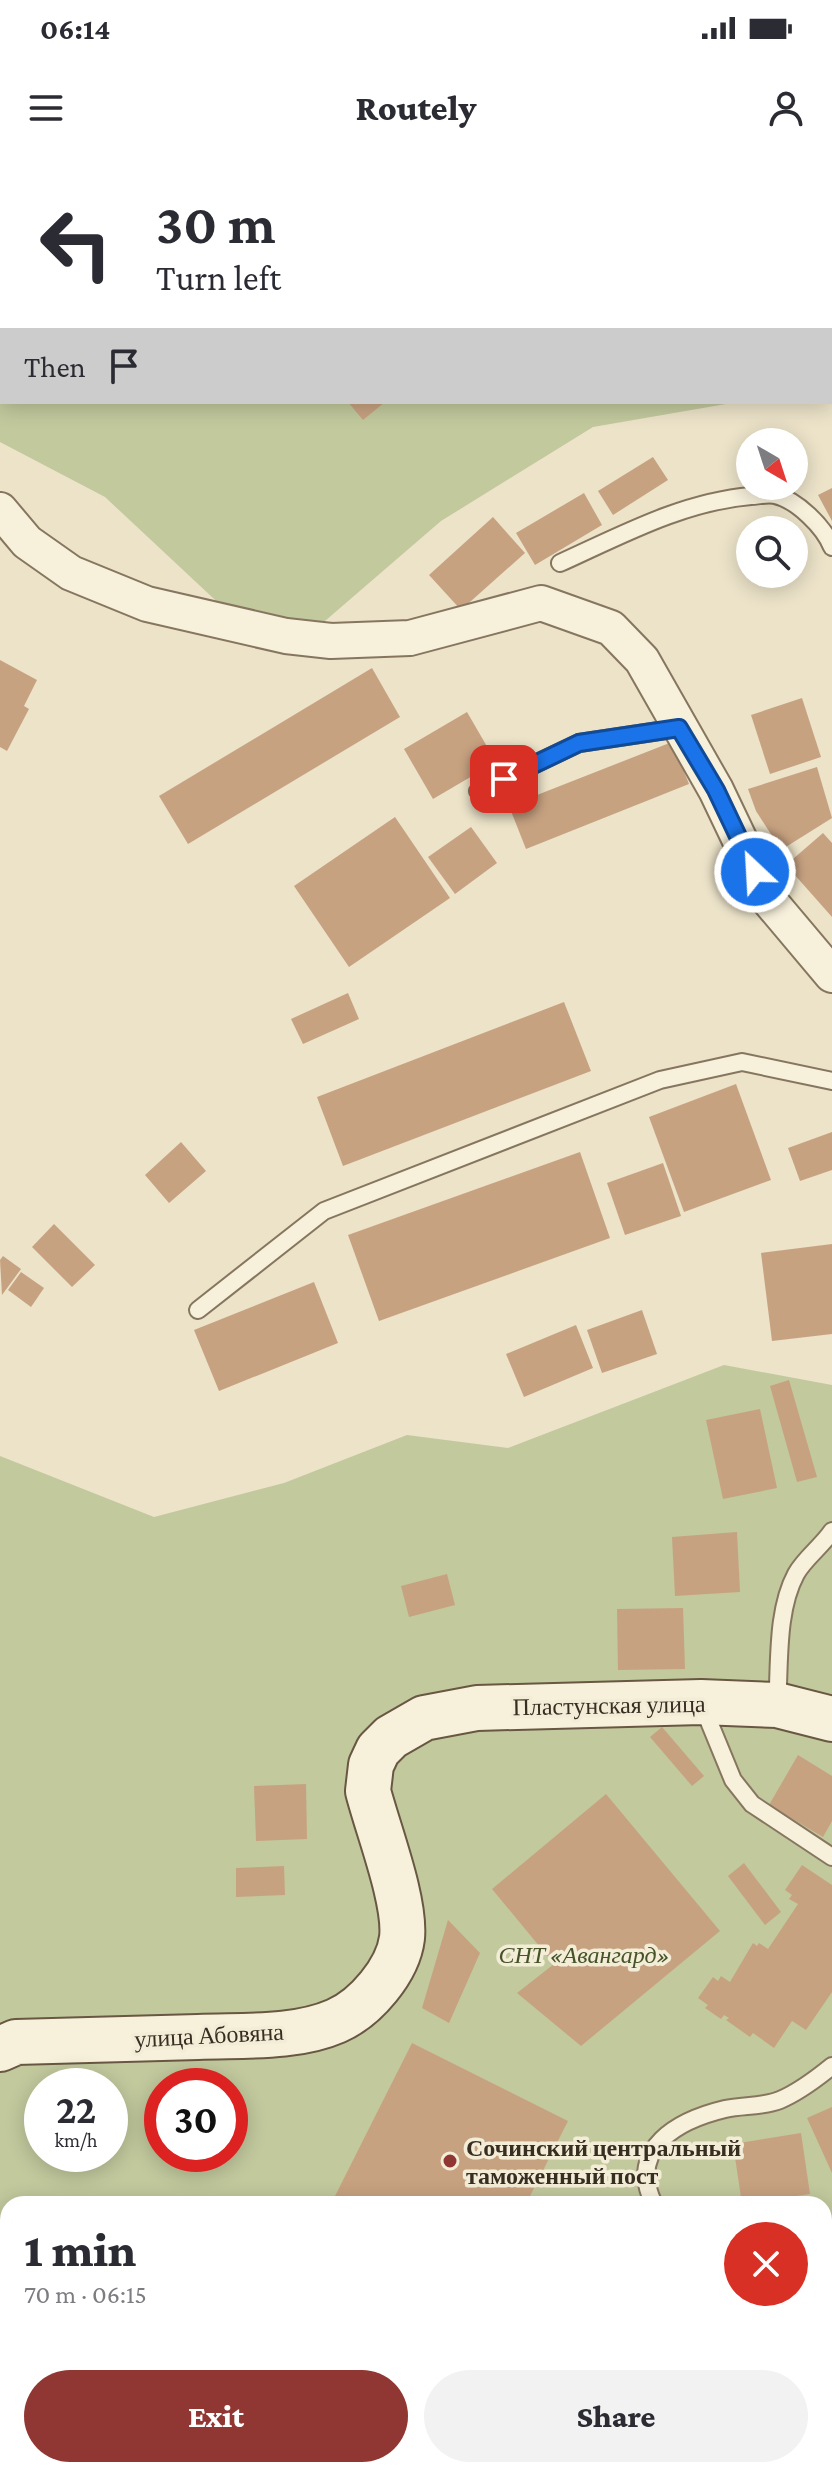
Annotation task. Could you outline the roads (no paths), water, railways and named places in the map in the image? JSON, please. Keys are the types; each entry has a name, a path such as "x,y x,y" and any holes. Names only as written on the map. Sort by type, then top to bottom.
{"street":[{"path":"0,510 27,542 71,573 147,604 286,636 331,641 410,638 541,603 611,628 642,660 716,790 768,899 832,975"},
{"name":"Пластунская улица","path":"391,1737 424,1718 477,1708 701,1702 777,1705 832,1719"},
{"name":"улица Абовяна","path":"0,2049 16,2042 273,2035 337,2021 358,2007 382,1982 398,1956 402,1937 401,1913 368,1791 371,1765 378,1750 391,1737"}],"lane":[{"path":"560,563 658,519 696,506 773,494 792,501 827,536 832,547"},
{"path":"478,791 579,743 679,728"},
{"path":"198,1310 324,1211 660,1080 742,1062 832,1081"},
{"path":"777,1705 784,1616 790,1589 797,1571 832,1531"},
{"path":"701,1702 733,1780 752,1804 832,1857"},
{"path":"652,2196 645,2170 652,2150 665,2135 692,2119 726,2109 778,2101 832,2066"}],"place":[{"name":"Сочинский центральный таможенный пост","path":"450,2161"}],"park label":[{"name":"СНТ «Авангард»","path":"584,1954"}]}
